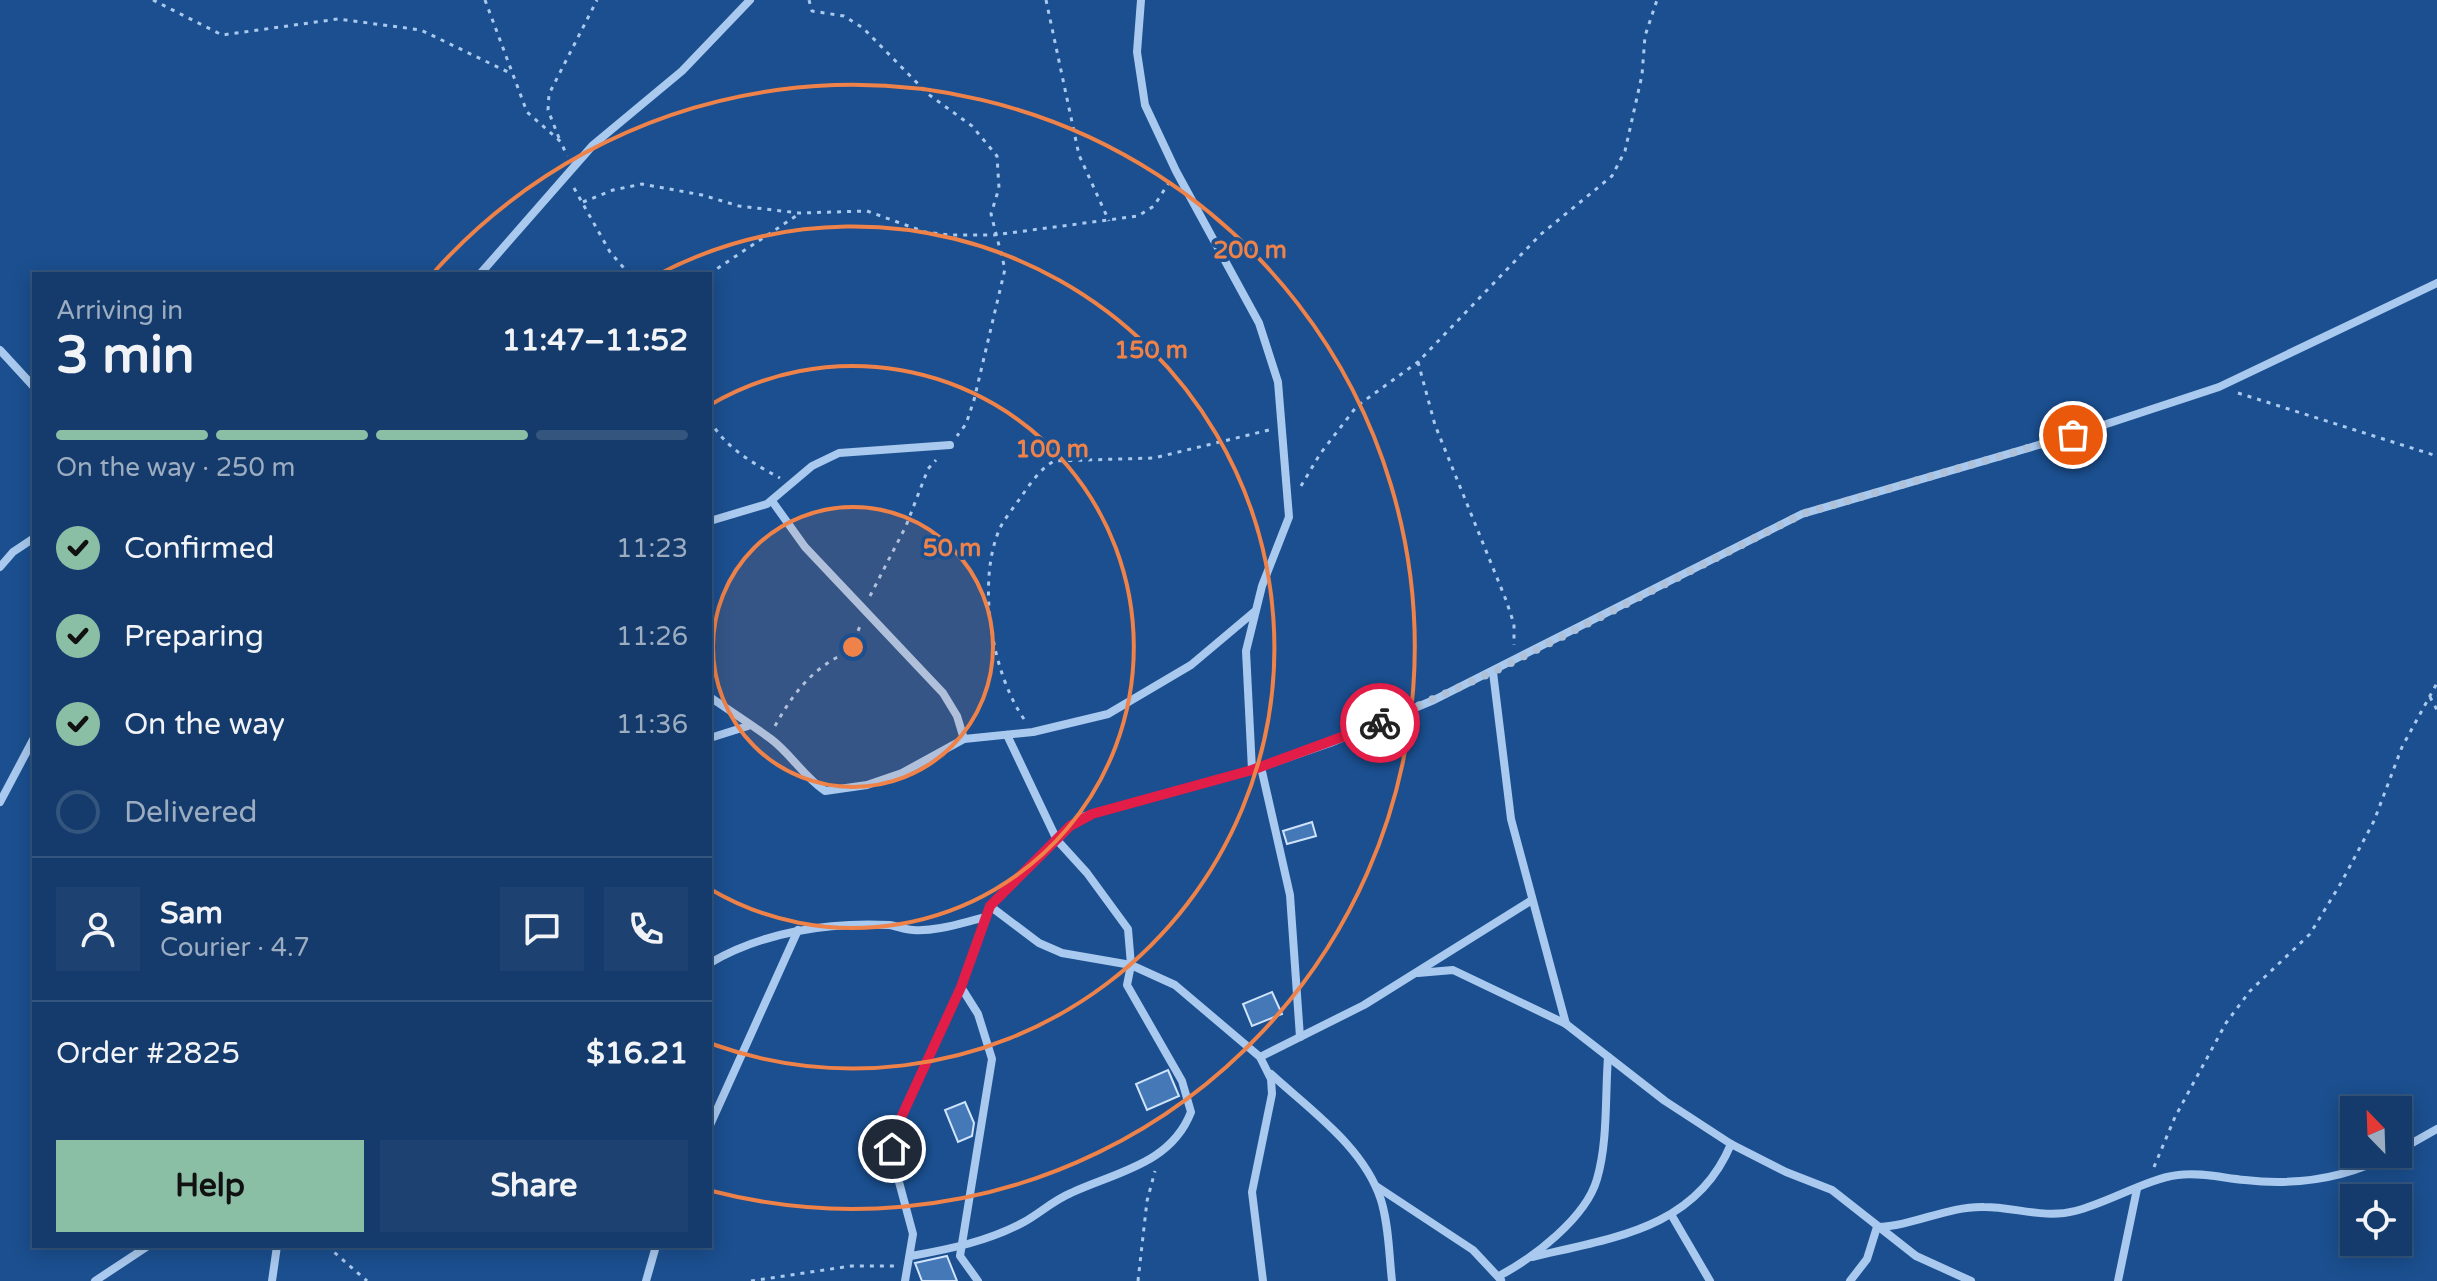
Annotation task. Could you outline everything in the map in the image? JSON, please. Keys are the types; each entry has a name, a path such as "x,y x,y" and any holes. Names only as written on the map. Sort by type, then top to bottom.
{"street":[{"path":"482,272 593,145 682,71 750,0"},
{"path":"1141,0 1137,52 1142,90 1176,171 1259,323 1278,382 1289,517 1254,612 1246,651 1257,769 1290,895 1300,1037"},
{"path":"905,1281 913,1234 894,1165 892,1140 961,987 990,906 1070,826 1092,814 1257,769 1387,720 1493,672 1802,514 2073,435 2219,387 2437,283"},
{"path":"0,350 32,385"},
{"path":"712,520 772,501 812,466 839,453 950,445"},
{"path":"772,501 805,547 943,693 957,716 964,739"},
{"path":"0,567 13,552 32,539"},
{"path":"712,698 734,710 748,726 769,736 810,781 825,791 867,785 902,773 948,744 964,739 1033,732 1084,722 1131,703 1191,665 1254,612"},
{"path":"1493,672 1507,797 1566,1024"},
{"path":"712,737 748,726"},
{"path":"911,1256 962,1247 1023,1222 1069,1194 1136,1168 1165,1150 1187,1122 1191,1104 1182,1081 1128,987 1131,965 1124,922 1057,840 1007,735"},
{"path":"0,802 32,742"},
{"path":"1260,1057 1418,973 1532,900"},
{"path":"990,906 1039,943 1062,953 1131,965 1175,985 1260,1057 1272,1094 1252,1192 1263,1281"},
{"path":"712,962 738,949 798,930 893,925 914,930 986,917"},
{"path":"712,1121 798,930"},
{"path":"1418,973 1453,970 1566,1024 1665,1101 1731,1144 1832,1190 1916,1256 1971,1281"},
{"path":"961,987 978,1014 992,1059 962,1247 963,1264 978,1281"},
{"path":"1375,1185 1473,1250 1500,1279 1531,1257 1581,1209 1597,1181 1608,1057"},
{"path":"1266,1069 1351,1148 1375,1185 1384,1214 1392,1281"},
{"path":"2412,1143 2437,1129"},
{"path":"1531,1257 1590,1244 1672,1216 1702,1193 1721,1171 1731,1144"},
{"path":"1877,1227 1897,1226 1958,1209 1983,1206 2048,1215 2072,1212 2180,1174 2295,1182 2365,1168"},
{"path":"2118,1281 2137,1189"},
{"path":"1672,1216 1710,1281"},
{"path":"1850,1281 1867,1259 1877,1227"},
{"path":"95,1281 145,1248"},
{"path":"272,1281 277,1248"},
{"path":"646,1281 655,1248"}],"path":[{"path":"153,0 222,35 338,19 421,30 512,74"},
{"path":"485,0 527,112 561,142"},
{"path":"597,0 549,94 548,110 583,202 610,252 627,272"},
{"path":"769,736 802,683 824,665 850,651 928,469 950,445 971,411 999,307 1005,269 991,214 999,188 997,156 972,126 928,94 863,28 844,16 812,11 809,0"},
{"path":"1046,0 1079,155 1109,221"},
{"path":"1289,506 1320,454 1357,406 1418,362 1540,235 1612,176 1625,151 1642,75 1645,36 1657,0"},
{"path":"583,202 613,190 642,184 702,195 739,206 799,213 867,211 925,232 994,235 1109,221 1147,212 1176,171"},
{"path":"712,272 799,213"},
{"path":"1418,362 1435,425 1514,624 1513,661"},
{"path":"2219,387 2437,456"},
{"path":"712,424 735,450 792,485"},
{"path":"1033,732 1008,694 991,626 991,573 1000,529 1031,483 1054,461 1087,463 1169,456 1282,427"},
{"path":"2146,1185 2175,1117 2226,1023 2250,991 2310,934 2341,883 2374,821 2402,747 2437,683"},
{"path":"2430,697 2437,710"},
{"path":"1138,1281 1149,1188 1165,1150"},
{"path":"329,1248 367,1281"},
{"path":"751,1281 851,1266 890,1268 911,1256"}],"building":[{"path":"1312,822 1316,836 1287,844 1283,831"},
{"path":"1272,992 1282,1014 1252,1026 1243,1004"},
{"path":"1168,1070 1179,1096 1147,1110 1136,1084"},
{"path":"965,1102 974,1123 972,1136 958,1142 945,1110"},
{"path":"947,1256 957,1281 922,1281 915,1263"}],"way so far":[{"path":"1380,723 1493,672 1740,543 1802,514 2073,435"}],"route":[{"path":"892,1149 894,1133 961,987 990,906 1070,826 1092,814 1252,770 1380,723"}]}
